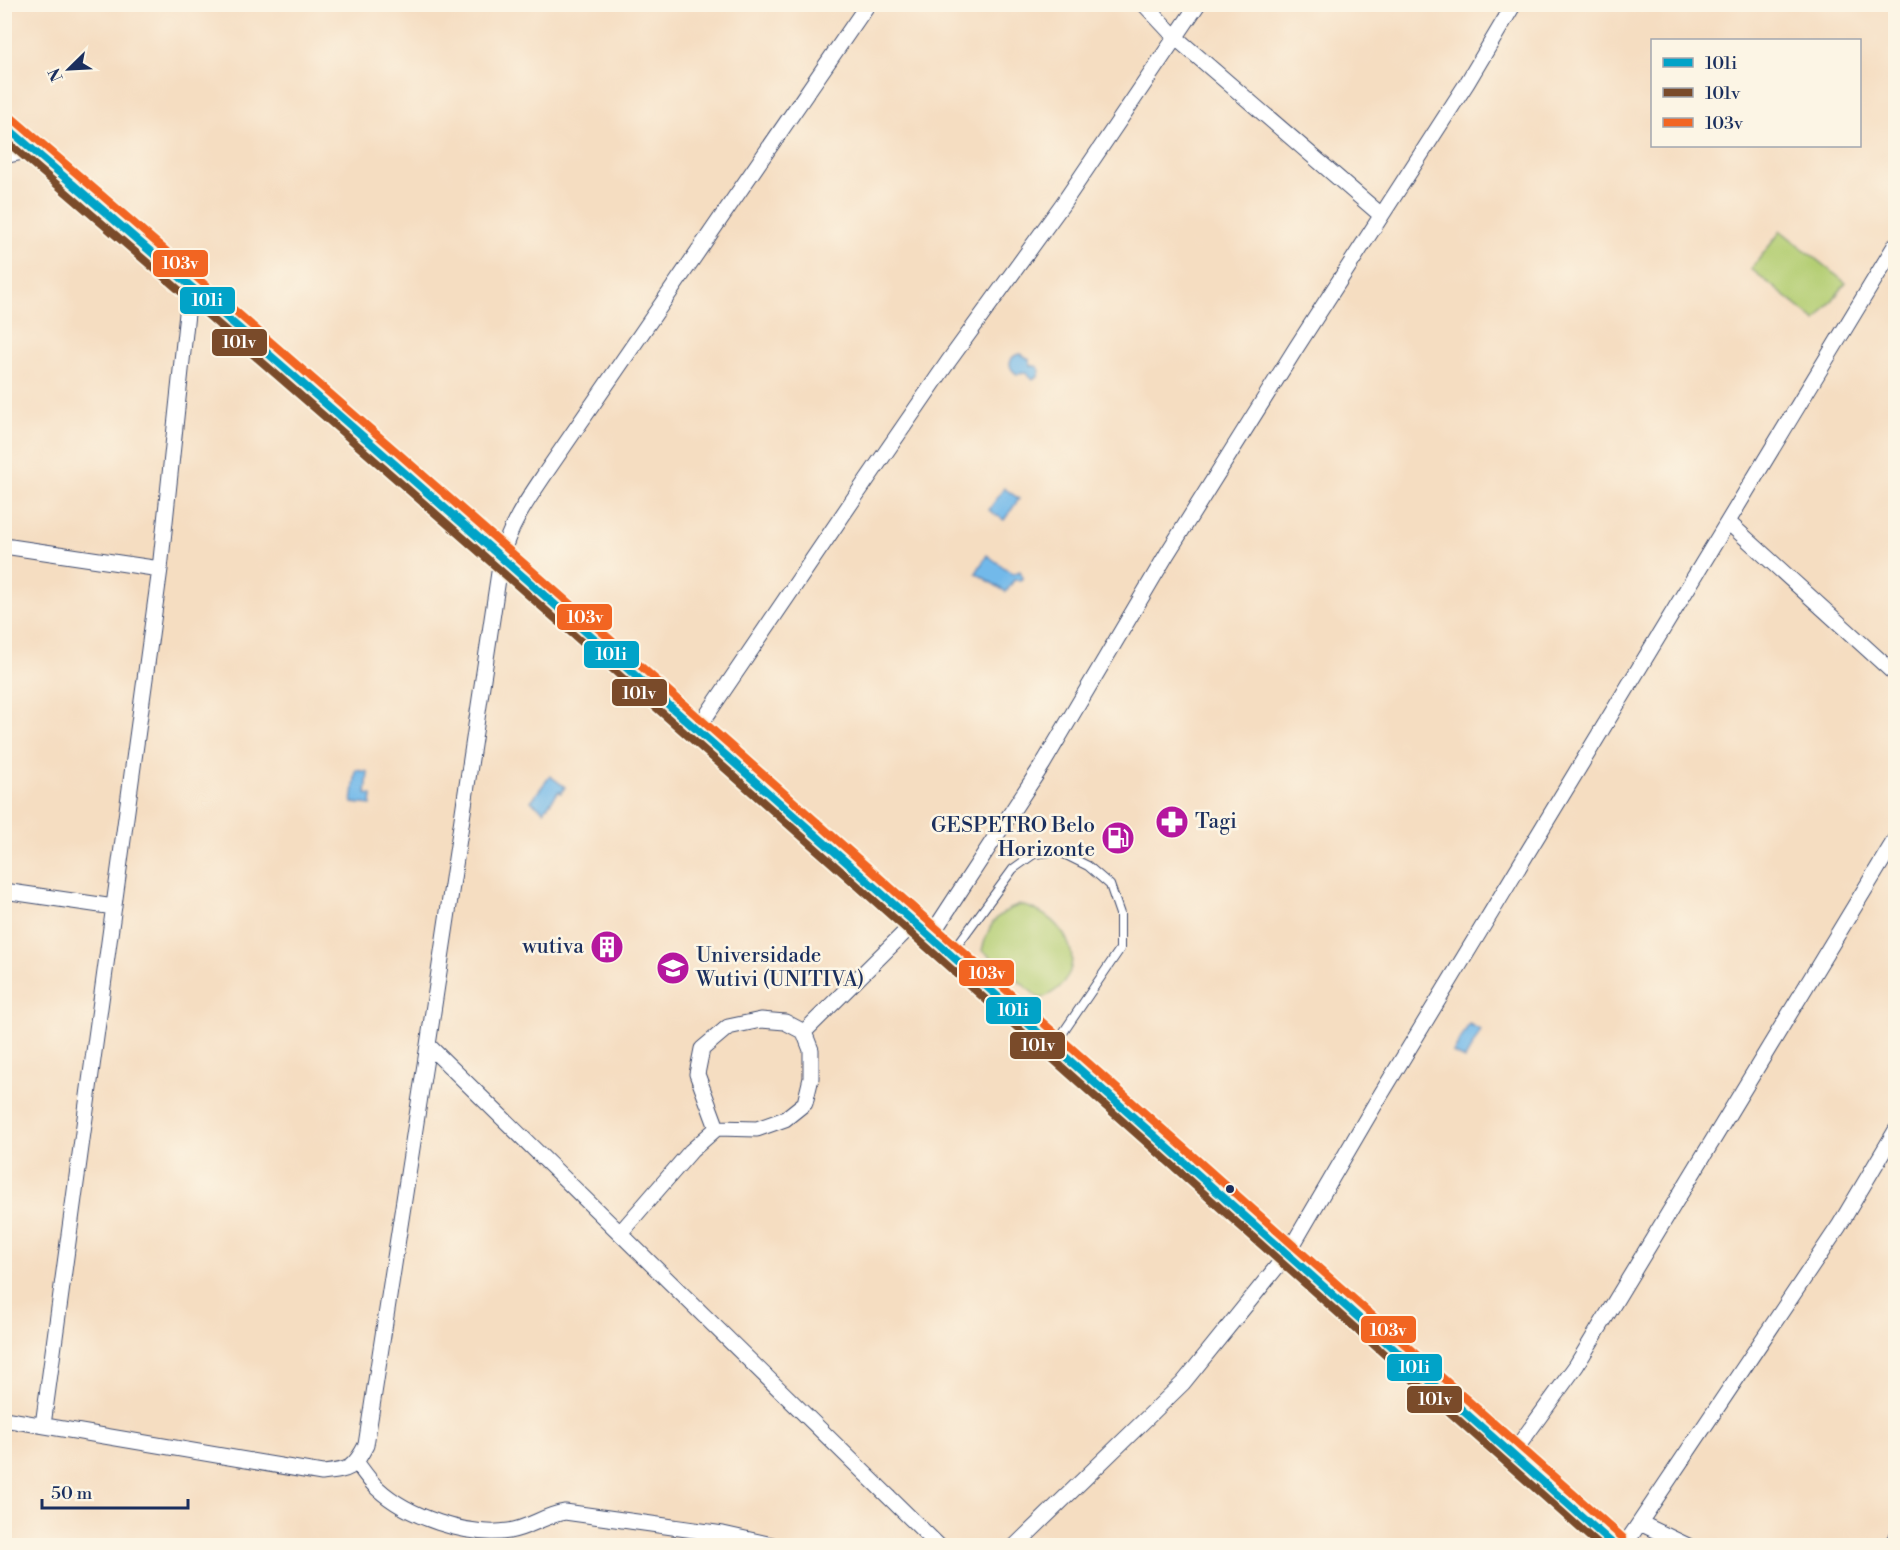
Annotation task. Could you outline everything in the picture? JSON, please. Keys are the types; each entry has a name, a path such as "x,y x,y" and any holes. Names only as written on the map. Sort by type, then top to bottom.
{"main road":[{"path":"4,125 190,285 1616,1545"}],"street":[{"path":"4,1419 322,1473 343,1470 357,1463 366,1445 505,541 515,520 543,477 868,4"},
{"path":"1144,4 1174,37 1381,215"},
{"path":"696,731 942,372 1062,205 1198,4"},
{"path":"804,1032 922,930 1043,764 1167,554 1467,83 1514,4"},
{"path":"4,156 32,150"},
{"path":"1015,1545 1183,1383 1288,1253 1374,1106 1896,244"},
{"path":"44,1425 160,569 190,285"},
{"path":"1728,522 1896,675"},
{"path":"4,546 160,569"},
{"path":"1514,1453 1576,1366 1896,838"},
{"path":"4,891 114,907"},
{"path":"620,1233 691,1151 717,1128 757,1129 785,1119 806,1103 812,1078 811,1050 804,1032 785,1022 761,1020 728,1027 702,1049 697,1074 717,1128"},
{"path":"428,1045 939,1545"},
{"path":"1624,1545 1839,1226 1896,1130"},
{"path":"357,1463 377,1488 400,1505 423,1517 451,1526 489,1532 510,1531 550,1514 565,1512 723,1534 777,1545"},
{"path":"1640,1523 1688,1545"},
{"path":"1890,1545 1896,1538"}],"lane":[{"path":"950,955 1013,869 1034,854 1059,851 1088,866 1110,885 1120,914 1120,949 1053,1047"}],"green space":[{"path":"1781,231 1846,283 1816,321 1751,269"},
{"path":"1020,905 1037,911 1052,921 1063,933 1070,947 1072,962 1068,976 1058,989 1040,999 982,950 990,927 998,917"}],"water":[{"path":"1021,354 1029,359 1030,365 1038,367 1040,371 1038,377 1032,379 1026,373 1017,374 1011,368 1012,359"},
{"path":"1004,488 1019,499 1004,520 989,510"},
{"path":"987,555 1013,574 1020,571 1023,578 1014,580 1006,592 976,573"},
{"path":"356,770 368,772 366,794 372,795 371,805 352,803"},
{"path":"550,776 565,787 561,793 559,791 544,811 531,801"},
{"path":"1469,1024 1481,1030 1465,1059 1453,1053"}],"transit line":[{"name":"103v","path":"11,117 417,469 1623,1538"},
{"name":"101i","path":"4,125 611,654 1615,1546"},
{"name":"101v","path":"4,139 606,663 1600,1546"}],"place":[{"name":"Tagi","path":"1172,822"},
{"name":"GESPETRO Belo Horizonte","path":"1118,838"},
{"name":"wutiva","path":"607,947"},
{"name":"Universidade Wutivi (UNITIVA)","path":"673,968"}]}
